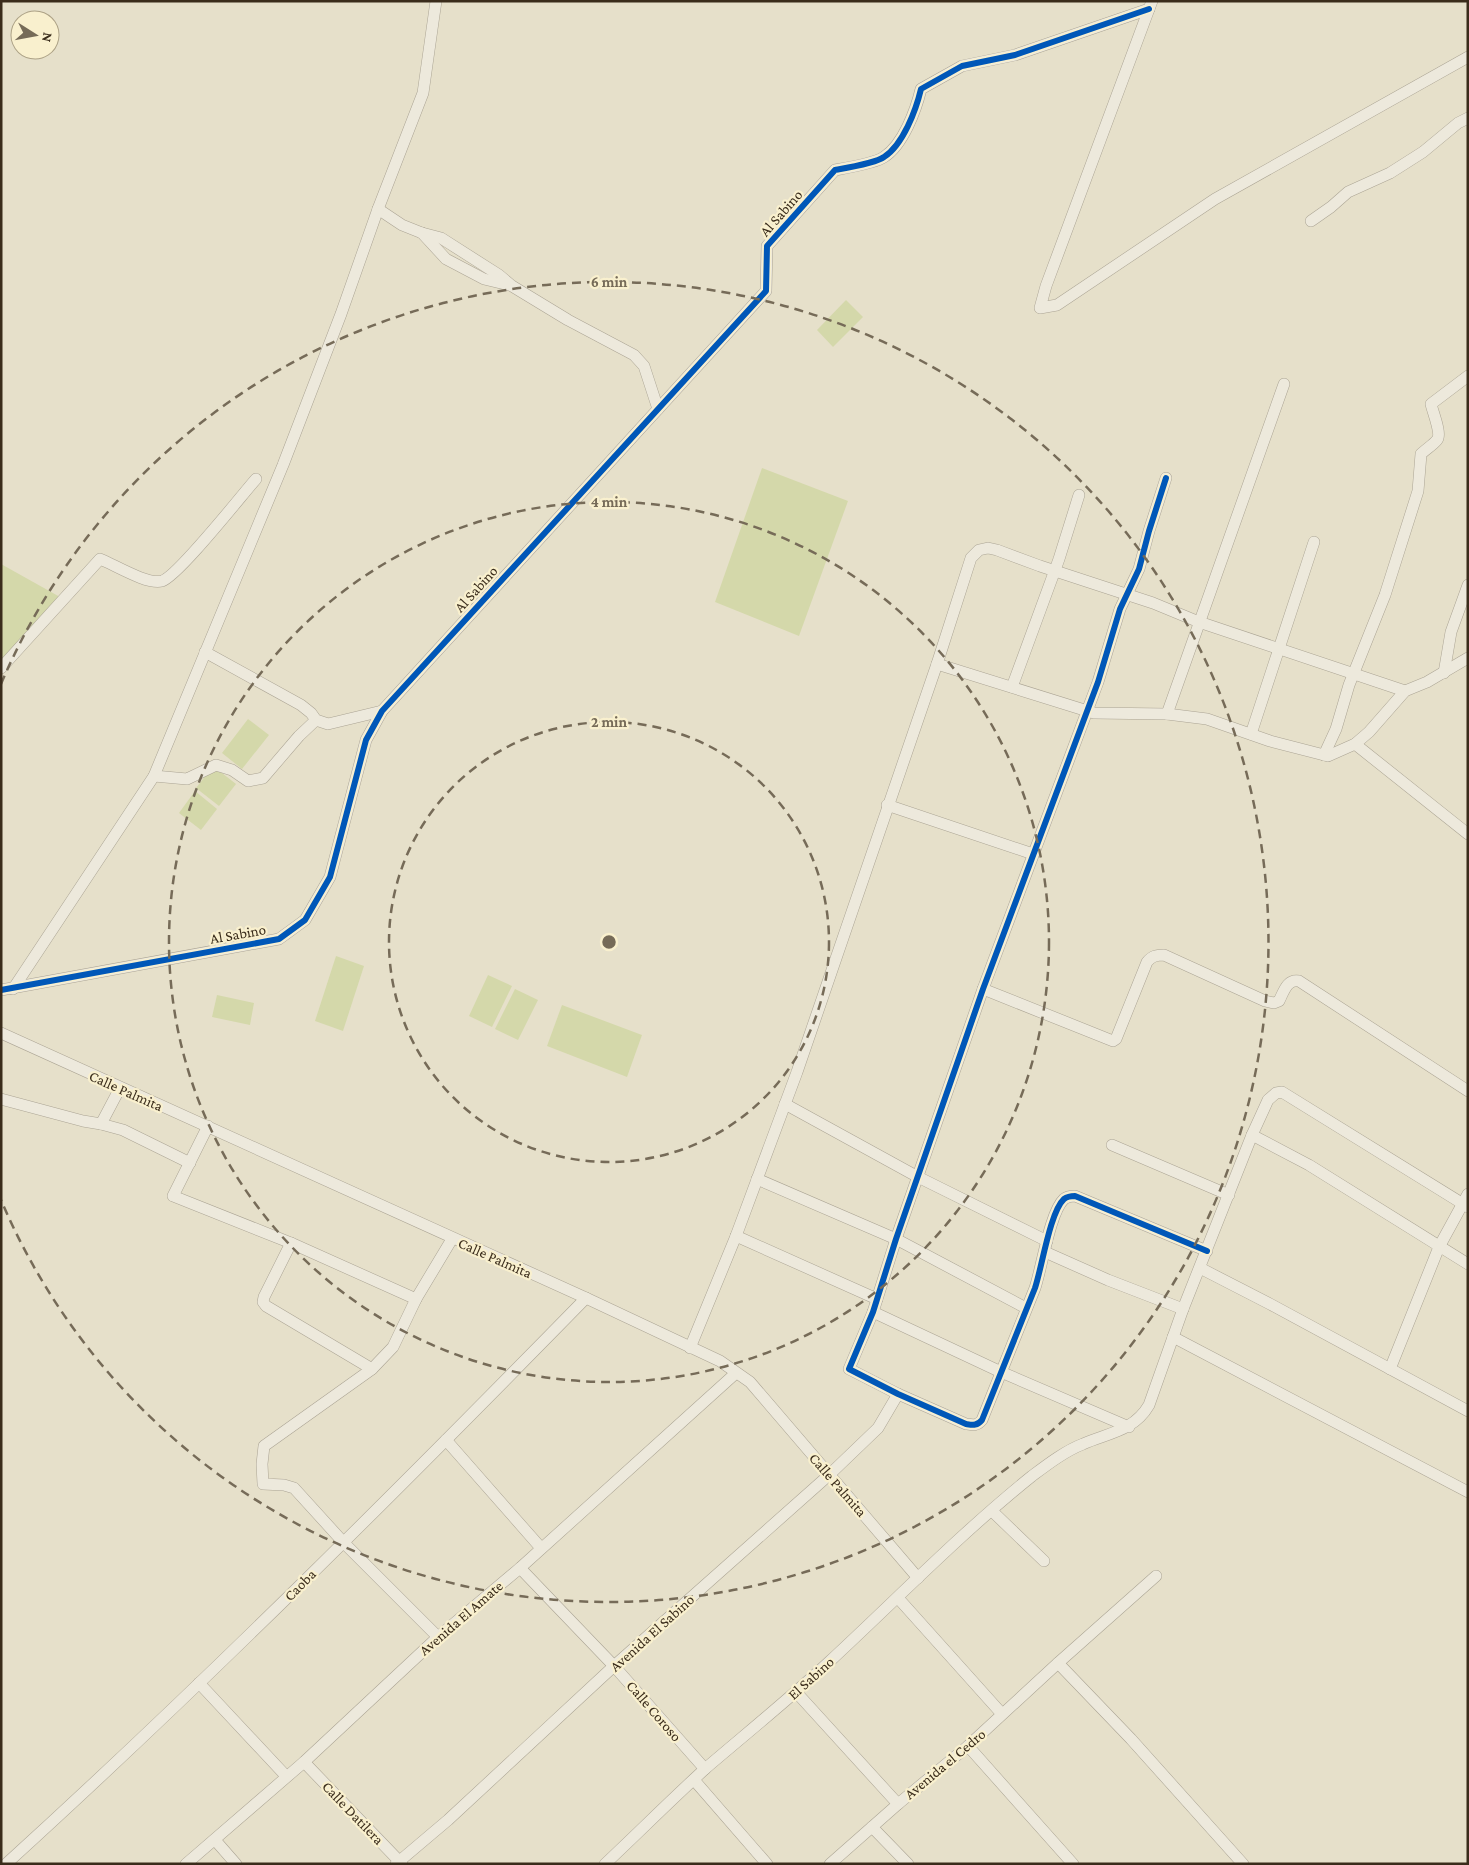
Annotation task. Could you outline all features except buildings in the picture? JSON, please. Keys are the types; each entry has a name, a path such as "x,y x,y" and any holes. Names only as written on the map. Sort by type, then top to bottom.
{"street":[{"path":"7,989 154,776 283,464 423,93 436,1"},
{"path":"1151,5 1046,286 1040,308 1057,305 1215,199 1468,57"},
{"name":"Al Sabino","path":"7,989 279,939 305,920 330,877 366,740 382,712 766,291 767,246 835,170 884,158 899,140 916,112 921,90 962,66 1015,55 1151,5"},
{"path":"1310,221 1331,207 1348,192 1390,174 1422,152 1458,123 1468,118"},
{"path":"378,209 402,225 441,238 499,275 512,286 568,320 634,355 644,366 658,408"},
{"path":"1324,755 1336,728 1353,674 1385,595 1418,491 1421,454 1438,439 1440,432 1435,424 1432,404 1468,376"},
{"path":"1167,714 1284,384"},
{"path":"1166,478 1139,569 1120,610 1102,669 983,989 896,1239 873,1312 849,1369 898,1394 966,1424 978,1424 982,1420 1002,1372 1038,1279 1053,1221 1063,1200 1068,1196 1076,1196 1207,1251"},
{"path":"1,668 100,559 151,581 162,581 171,575 195,551 256,479"},
{"path":"1012,687 1079,495"},
{"path":"1251,734 1314,542"},
{"path":"690,1348 736,1236 785,1104 937,664 971,558 979,550 988,548 997,550 1128,595 1199,622 1405,691"},
{"path":"1444,673 1451,632 1468,585"},
{"path":"205,652 301,705 316,720 328,724 382,712"},
{"path":"937,664 1094,713 1167,714 1207,719 1270,741 1324,755 1332,754 1355,744 1369,732 1405,691 1444,673 1468,658"},
{"path":"154,776 187,779 216,765 232,770 248,781 263,778 299,736 316,720"},
{"path":"1355,744 1468,834"},
{"path":"888,805 1033,854"},
{"path":"983,989 1113,1041 1116,1039 1147,962 1157,955 1164,955 1265,1001 1274,1003 1279,1001 1289,982 1292,980 1300,981 1468,1091"},
{"name":"Calle Palmita","path":"1,1034 586,1298 720,1362 750,1382 918,1578"},
{"path":"101,1124 120,1088"},
{"path":"873,1312 1002,1372 1129,1427 1143,1416 1149,1405 1184,1309 1252,1135 1268,1100 1276,1093 1282,1092 1466,1202 1439,1247 1390,1368"},
{"path":"1,1099 123,1130 190,1163"},
{"path":"785,1104 918,1176 1047,1240"},
{"path":"208,1126 173,1196 291,1243 416,1299"},
{"path":"1252,1135 1309,1165 1468,1264"},
{"path":"1112,1145 1229,1195"},
{"path":"757,1179 896,1239 1026,1308"},
{"path":"736,1236 877,1299"},
{"path":"438,1637 344,1542 294,1488 284,1485 263,1484 262,1464 264,1446 372,1369 393,1347 416,1299 452,1239"},
{"path":"291,1243 264,1297 266,1306 372,1369"},
{"path":"1045,1252 1108,1280 1184,1309"},
{"path":"1200,1268 1468,1411"},
{"name":"Caoba","path":"6,1864 200,1683 344,1542 586,1298"},
{"path":"1174,1337 1468,1492"},
{"name":"Avenida El Amate","path":"186,1864 304,1762 438,1637 520,1568 736,1373"},
{"name":"Avenida El Sabino","path":"399,1863 614,1666 829,1475 878,1428 898,1394"},
{"name":"El Sabino","path":"605,1864 705,1769 796,1692 1015,1490 1049,1464 1081,1444 1129,1427"},
{"path":"446,1440 541,1548"},
{"path":"992,1511 1044,1561"},
{"name":"Calle Coroso","path":"520,1568 614,1666 705,1769"},
{"name":"Avenida el Cedro","path":"830,1864 968,1746 1058,1662 1156,1576"},
{"path":"898,1598 1002,1714"},
{"path":"1058,1662 1131,1739 1243,1864"},
{"path":"200,1683 286,1776"},
{"path":"796,1692 898,1804"},
{"path":"968,1746 1073,1864"},
{"name":"Calle Datilera","path":"304,1762 399,1863"},
{"path":"694,1780 767,1864"},
{"path":"872,1827 908,1864"},
{"path":"215,1840 236,1864"}],"green space":[{"path":"846,300 863,317 833,347 817,330"},
{"path":"762,468 848,501 799,636 715,602"},
{"path":"1,564 60,597 1,664"},
{"path":"248,719 269,735 242,769 222,753"},
{"path":"213,766 236,784 219,806 196,788"},
{"path":"195,791 217,809 201,830 179,813"},
{"path":"336,956 364,966 343,1031 315,1021"},
{"path":"488,975 512,986 492,1027 469,1016"},
{"path":"515,989 538,1000 518,1040 495,1029"},
{"path":"217,995 254,1003 250,1025 212,1017"},
{"path":"562,1005 642,1035 627,1077 547,1046"}],"cycle path":[{"path":"1,990 279,939 305,920 330,877 366,740 382,711 766,291 767,246 835,170 861,165 884,157 903,136 916,107 921,89 962,66 1015,55 1149,9"},
{"path":"1166,478 1139,569 1120,609 1098,682 983,989 896,1239 873,1312 849,1369 898,1394 966,1424 975,1425 980,1422 1035,1288 1055,1215 1064,1199 1068,1197 1075,1196 1207,1251"}]}
